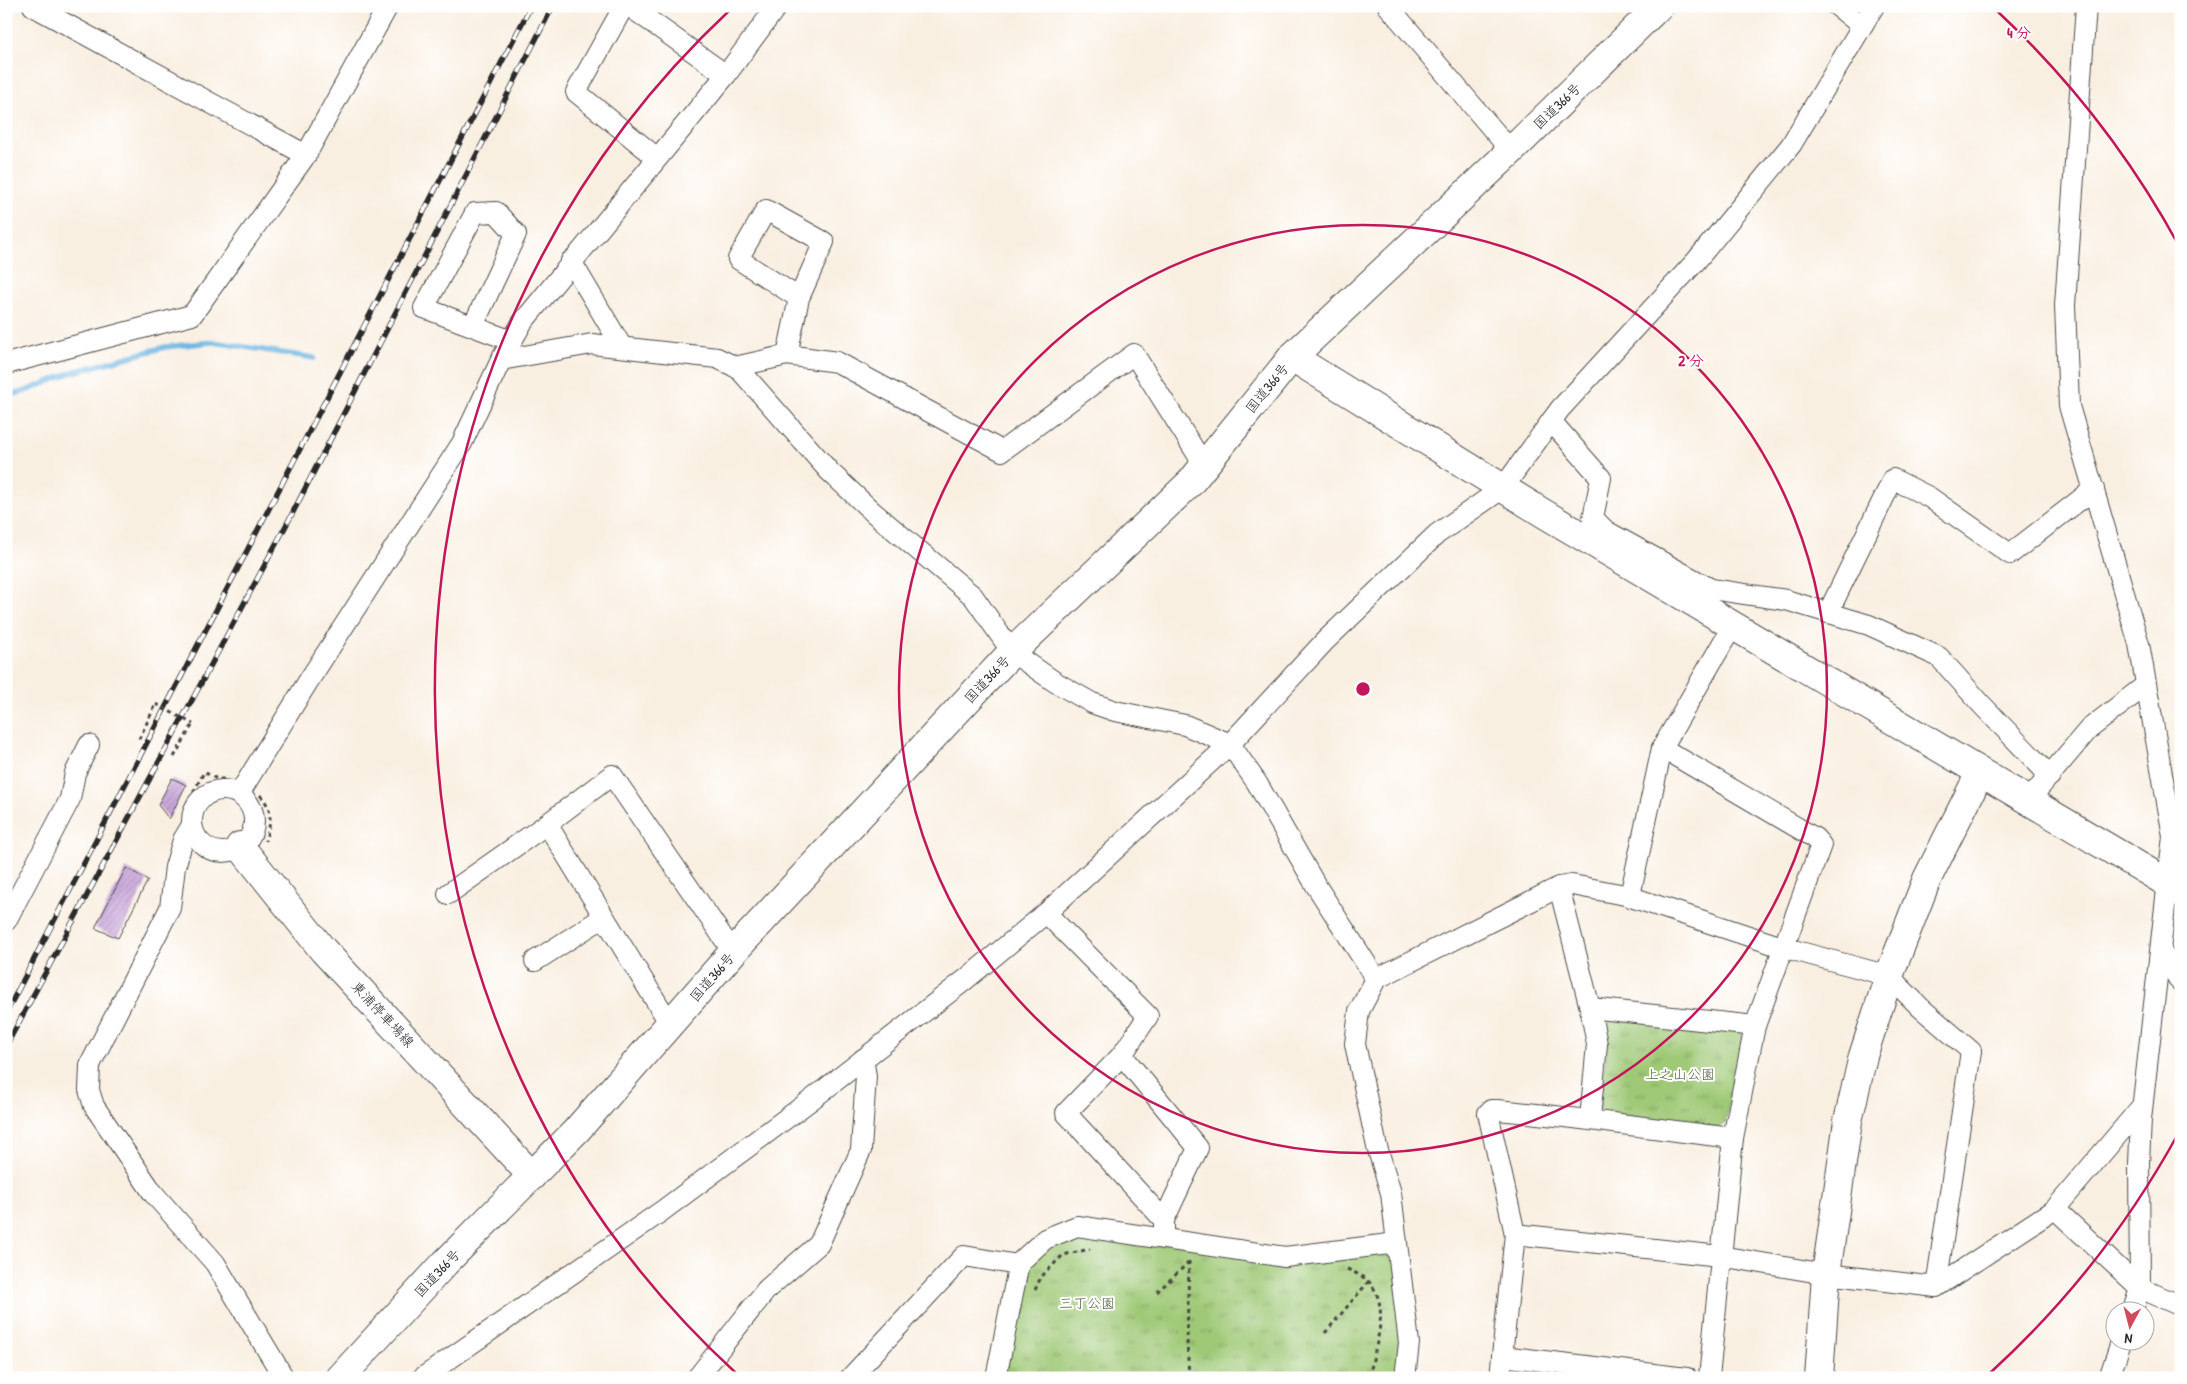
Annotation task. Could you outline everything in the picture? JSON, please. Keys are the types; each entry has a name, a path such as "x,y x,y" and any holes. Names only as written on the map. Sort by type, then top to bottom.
{"main road":[{"name":"国道366号","path":"340,1378 446,1263 576,1131 733,952 1012,652 1190,482 1292,357 1511,151 1650,9"},
{"path":"1292,357 1502,488 1980,774 2175,887"},
{"path":"1819,1378 1826,1274 1848,1121 1863,1056 1889,976 1927,879 1980,774"},
{"name":"東浦停車場線","path":"240,846 323,950 532,1176"}],"street":[{"path":"33,6 306,155"},
{"path":"6,364 192,315 306,155 388,6"},
{"path":"624,6 576,92 657,158"},
{"path":"629,6 726,75"},
{"path":"284,1378 215,1263 153,1193 94,1106 89,1090 90,1065 170,908 175,866 187,818 202,798 210,792 243,787 462,442 501,360 522,323 726,75 777,6"},
{"path":"1388,6 1511,151"},
{"path":"1837,6 1862,26"},
{"path":"422,1378 662,1211 965,980 1046,913 1230,744 1325,641 1437,534 1502,488 1560,409 1696,261 1791,145 1874,6"},
{"path":"2086,6 2065,304 2070,406 2139,644 2146,685 2173,794 2175,887 2161,950 2142,1106 2139,1163 2140,1288 2135,1302"},
{"path":"787,355 799,298 824,242 766,210 738,260 799,298"},
{"path":"473,326 516,234 496,212 475,213 424,308 512,341"},
{"path":"572,261 622,347"},
{"path":"501,360 592,344 717,358 736,366 829,471 973,596 1012,652 1055,682 1092,703 1115,711 1185,725 1230,744 1257,783 1315,884 1376,979"},
{"path":"736,366 787,355 837,362 1002,451 1134,354 1204,465"},
{"path":"1551,421 1601,478 1593,518 1606,531 1711,589 1786,600 1869,625 1939,657 2050,776"},
{"path":"1828,613 1893,478 1929,497 2010,554 2094,489"},
{"path":"1630,896 1662,748 1733,626"},
{"path":"2028,801 2089,729 2146,685"},
{"path":"6,921 70,799 75,773 89,745"},
{"path":"1662,748 1815,838 1821,845 1782,947 1755,1026 1733,1138 1709,1378"},
{"path":"448,894 548,824 612,775 733,952"},
{"path":"187,818 195,834 208,848 228,851 240,846 251,834 254,824 253,813 243,787"},
{"path":"548,824 670,1024"},
{"path":"1405,1378 1409,1343 1392,1193 1376,1147 1354,1044 1359,1011 1376,979 1559,887 1572,886 1630,896 1782,947 1889,976 1971,1051 1936,1287"},
{"path":"1559,887 1590,1008 1597,1044 1590,1119"},
{"path":"1046,913 1148,1016 1122,1055 1066,1113 1164,1229 1190,1252 1284,1257 1397,1243"},
{"path":"535,961 604,917"},
{"path":"2161,950 2181,983"},
{"path":"1590,1008 1755,1026"},
{"path":"1122,1055 1198,1148 1164,1229"},
{"path":"697,1378 767,1289 819,1244 861,1150 866,1076 863,1059"},
{"path":"1515,1234 1720,1256 1826,1274 1936,1287 2055,1209 2142,1106"},
{"path":"1500,1378 1515,1234 1488,1113 1491,1110 1497,1110 1590,1119 1622,1125 1733,1138"},
{"path":"2055,1209 2140,1288 2181,1306"},
{"path":"996,1378 1018,1265 1045,1239 1078,1226 1164,1229"},
{"path":"851,1377 964,1256 1018,1265"},
{"path":"2109,1378 2118,1352"},
{"path":"1502,1356 1686,1378"}],"path":[{"path":"139,739 156,704 193,724 174,757"},
{"path":"187,818 204,772 217,779 243,787 266,802 272,815 264,844 262,873"},
{"path":"1033,1293 1041,1277 1063,1255 1091,1249"},
{"path":"1179,1260 1190,1252"},
{"path":"1190,1252 1198,1263"},
{"path":"1157,1292 1190,1252"},
{"path":"1189,1378 1187,1340 1190,1252"},
{"path":"1338,1270 1347,1269 1369,1281 1378,1295 1381,1316 1371,1369 1372,1378"},
{"path":"1325,1333 1369,1281"}],"green space":[{"name":"上之山公園","path":"1607,1017 1739,1031 1743,1038 1725,1123 1720,1128 1603,1113 1598,1105 1607,1048 1600,1021"},
{"name":"三丁公園","path":"1077,1226 1285,1257 1397,1243 1405,1378 996,1378 1018,1265"}],"building":[{"path":"172,778 186,785 169,819 158,805"},
{"path":"126,868 148,880 118,938 95,928"}],"waterway":[{"path":"6,396 23,392 73,372 165,347 213,342 314,358"}],"railway":[{"path":"6,1013 531,6"},
{"path":"6,1046 290,518 553,6"}]}
